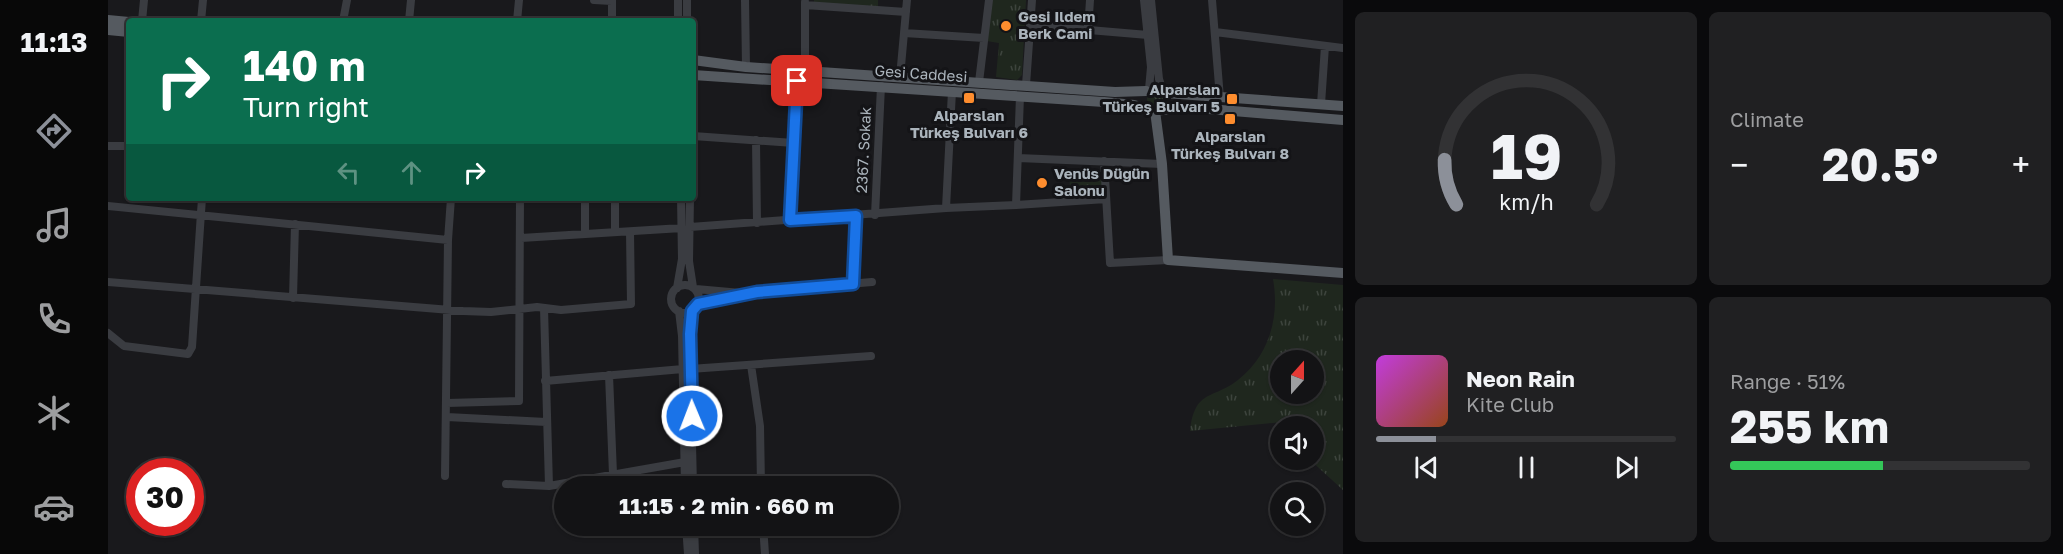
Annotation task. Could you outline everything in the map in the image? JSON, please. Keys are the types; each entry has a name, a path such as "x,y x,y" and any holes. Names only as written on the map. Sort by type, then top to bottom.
{"main road":[{"path":"108,20 126,22"},
{"path":"108,30 126,32"},
{"name":"Gesi Caddesi","path":"696,60 746,67 1115,92 1148,90"},
{"name":"Gesi Caddesi","path":"696,75 1104,102 1154,109 1185,107 1343,120"},
{"path":"1343,106 1220,98 1164,92 1158,88 1148,90 1143,99 1154,109 1162,164 1168,260 1343,273"},
{"path":"1154,109 1166,102 1164,92"}],"street":[{"path":"142,18 144,0"},
{"path":"201,18 203,0"},
{"path":"344,18 347,0"},
{"path":"409,18 411,0"},
{"path":"518,18 519,0"},
{"path":"594,0 612,1 612,18"},
{"path":"678,0 678,18"},
{"path":"687,0 687,18"},
{"path":"745,0 746,67"},
{"path":"900,77 908,0"},
{"path":"979,82 989,0"},
{"path":"1026,85 1032,0"},
{"path":"1088,30 1090,0"},
{"path":"1144,0 1151,67 1148,90"},
{"path":"1151,0 1159,79 1164,92"},
{"path":"1212,0 1220,98"},
{"path":"805,71 805,3 906,12"},
{"path":"1030,25 1148,35"},
{"path":"1215,32 1343,48"},
{"path":"904,33 984,38"},
{"path":"1321,105 1325,46"},
{"path":"790,220 797,81"},
{"name":"2367. Sokak","path":"874,215 881,86"},
{"path":"946,208 952,91"},
{"path":"1016,205 1020,96"},
{"path":"696,136 794,143"},
{"path":"756,140 757,223"},
{"path":"108,146 126,146"},
{"path":"1018,158 1162,164"},
{"path":"1104,161 1110,263 1168,260"},
{"path":"521,238 874,215 946,208 1106,200"},
{"path":"108,333 124,346 188,354 192,346 202,201"},
{"path":"445,476 448,240 452,201"},
{"path":"447,403 519,401 520,201"},
{"path":"585,201 585,234"},
{"path":"615,201 615,232"},
{"path":"682,201 694,288 700,298 695,308 687,369 685,476"},
{"path":"677,288 690,201"},
{"path":"108,206 448,240"},
{"path":"853,284 856,216"},
{"path":"293,298 295,224"},
{"path":"108,282 491,312 537,307 561,310 631,304 630,232"},
{"path":"757,292 695,308 686,313 674,307 671,300 672,293 677,288 687,285 733,293 872,282"},
{"path":"544,308 549,486"},
{"path":"679,311 687,369 692,476"},
{"path":"545,381 871,356"},
{"path":"751,365 760,426 761,476"},
{"path":"609,375 613,474"},
{"path":"447,417 546,422"},
{"path":"506,484 549,486 685,462"},
{"path":"687,536 688,554"},
{"path":"694,536 695,554"},
{"path":"764,536 765,554"}],"green space":[{"path":"814,0 878,0 878,9 814,6"},
{"path":"991,0 1026,0 1022,75 1017,80 996,77 999,43 987,41"},
{"path":"1155,91 1161,93 1163,99 1161,105 1155,107 1149,105 1147,99 1149,93"},
{"path":"1069,170 1103,171 1105,202 1071,203"},
{"path":"1273,279 1343,285 1343,490 1321,470 1324,470 1324,416 1270,416 1270,423 1190,431 1192,418 1201,402 1238,380 1258,359 1270,335 1275,307"}],"place":[{"name":"Gesi Ildem Berk Cami","path":"1006,26"},
{"name":"Alparslan Türkeş Bulvarı 6","path":"969,98"},
{"name":"Alparslan Türkeş Bulvarı 5","path":"1232,99"},
{"name":"Alparslan Türkeş Bulvarı 8","path":"1230,119"},
{"name":"Venüs Düğün Salonu","path":"1042,183"}],"route":[{"path":"692,416 690,334 692,311 698,304 757,292 853,284 856,216 790,220 797,81"}]}
